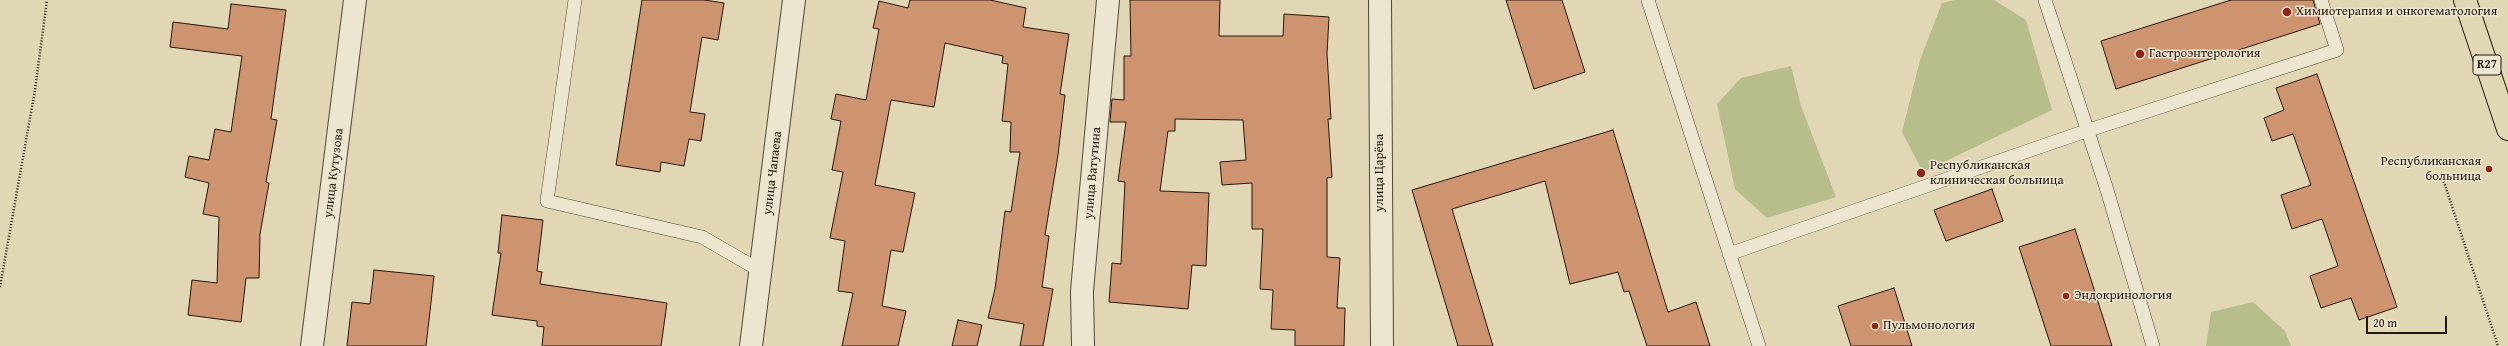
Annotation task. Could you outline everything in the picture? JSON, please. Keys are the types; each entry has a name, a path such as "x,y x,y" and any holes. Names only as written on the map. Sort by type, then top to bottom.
{"main road":[{"name":"R27","path":"2465,0 2508,129"}],"street":[{"name":"улица Кутузова","path":"312,346 355,0"},
{"name":"улица Чапаева","path":"751,346 794,0"},
{"name":"улица Ватутина","path":"1083,346 1082,291 1108,0"},
{"name":"улица Царёва","path":"1380,0 1382,346"}],"lane":[{"path":"575,0 547,201 702,237 761,271"},
{"path":"1648,0 1759,346"},
{"path":"2045,0 2086,131 2107,190 2153,346"},
{"path":"1729,254 2086,131 2337,50 2321,0"}],"path":[{"path":"0,287 35,90 47,0"},
{"path":"2441,173 2498,346"}],"green space":[{"path":"1955,0 1994,0 2026,20 2052,110 1923,172 1902,132 1920,60 1942,3"},
{"path":"1791,66 1801,106 1836,197 1767,218 1735,189 1717,104 1741,78"},
{"path":"2253,302 2285,331 2291,346 2206,346 2211,312"}],"building":[{"path":"642,0 704,0 724,3 718,40 702,37 690,112 705,114 701,141 689,139 684,166 661,162 660,172 616,165"},
{"path":"910,0 990,0 1026,8 1023,27 1069,34 1060,94 1065,95 1058,155 1045,235 1049,236 1042,287 1053,289 1043,346 1020,346 1024,324 988,318 995,289 1005,211 1011,212 1020,152 1010,152 1011,122 1002,121 1008,64 1002,63 1003,56 945,43 934,107 891,100 875,185 915,193 903,252 891,250 882,306 906,311 898,346 842,346 853,293 838,291 845,241 830,238 843,172 832,170 841,121 831,119 836,94 866,100 879,29 873,28 879,1 908,8"},
{"path":"1130,0 1220,0 1219,36 1283,36 1284,14 1329,17 1327,54 1331,119 1328,119 1332,177 1327,178 1327,257 1340,258 1337,308 1345,308 1344,346 1295,346 1295,330 1271,329 1273,290 1260,289 1263,229 1252,229 1252,183 1222,185 1220,162 1246,160 1243,120 1175,119 1175,131 1168,131 1160,191 1209,193 1206,266 1192,265 1188,309 1109,302 1112,263 1121,264 1125,182 1118,181 1126,122 1110,122 1112,99 1124,100 1124,56 1131,56"},
{"path":"1506,0 1562,0 1585,72 1534,89"},
{"path":"2231,0 2313,0 2320,24 2116,89 2101,41"},
{"path":"231,4 286,10 271,119 277,120 266,182 269,183 260,234 259,278 246,278 241,322 188,315 192,280 217,283 219,217 203,214 209,183 185,177 189,156 209,160 215,129 231,132 242,56 170,47 173,22 228,29"},
{"path":"2317,74 2397,307 2359,320 2351,298 2321,308 2310,276 2338,266 2322,219 2292,229 2281,195 2311,185 2293,134 2272,141 2264,118 2284,110 2276,88"},
{"path":"1613,130 1668,312 1696,302 1710,346 1647,346 1629,291 1624,292 1618,272 1570,284 1545,181 1452,209 1493,346 1458,346 1412,190"},
{"path":"1992,189 2003,221 1946,241 1934,210"},
{"path":"502,215 543,220 537,271 542,272 540,284 667,303 661,346 542,346 544,327 537,326 537,321 492,315 501,253 498,253"},
{"name":"Эндокринология","path":"2075,229 2112,346 2051,346 2019,247"},
{"path":"374,270 434,276 426,346 347,346 352,302 370,304"},
{"name":"Пульмонология","path":"1894,288 1912,346 1851,346 1838,306"},
{"path":"958,320 982,325 977,346 952,346"}],"place":[{"name":"Химиотерапия и онкогематология","path":"2287,12"},
{"name":"Гастроэнтерология","path":"2140,54"},
{"name":"Республиканская больница","path":"2489,169"},
{"name":"Республиканская клиническая больница","path":"1921,173"},
{"name":"Эндокринология","path":"2066,296"},
{"name":"Пульмонология","path":"1875,326"}]}
